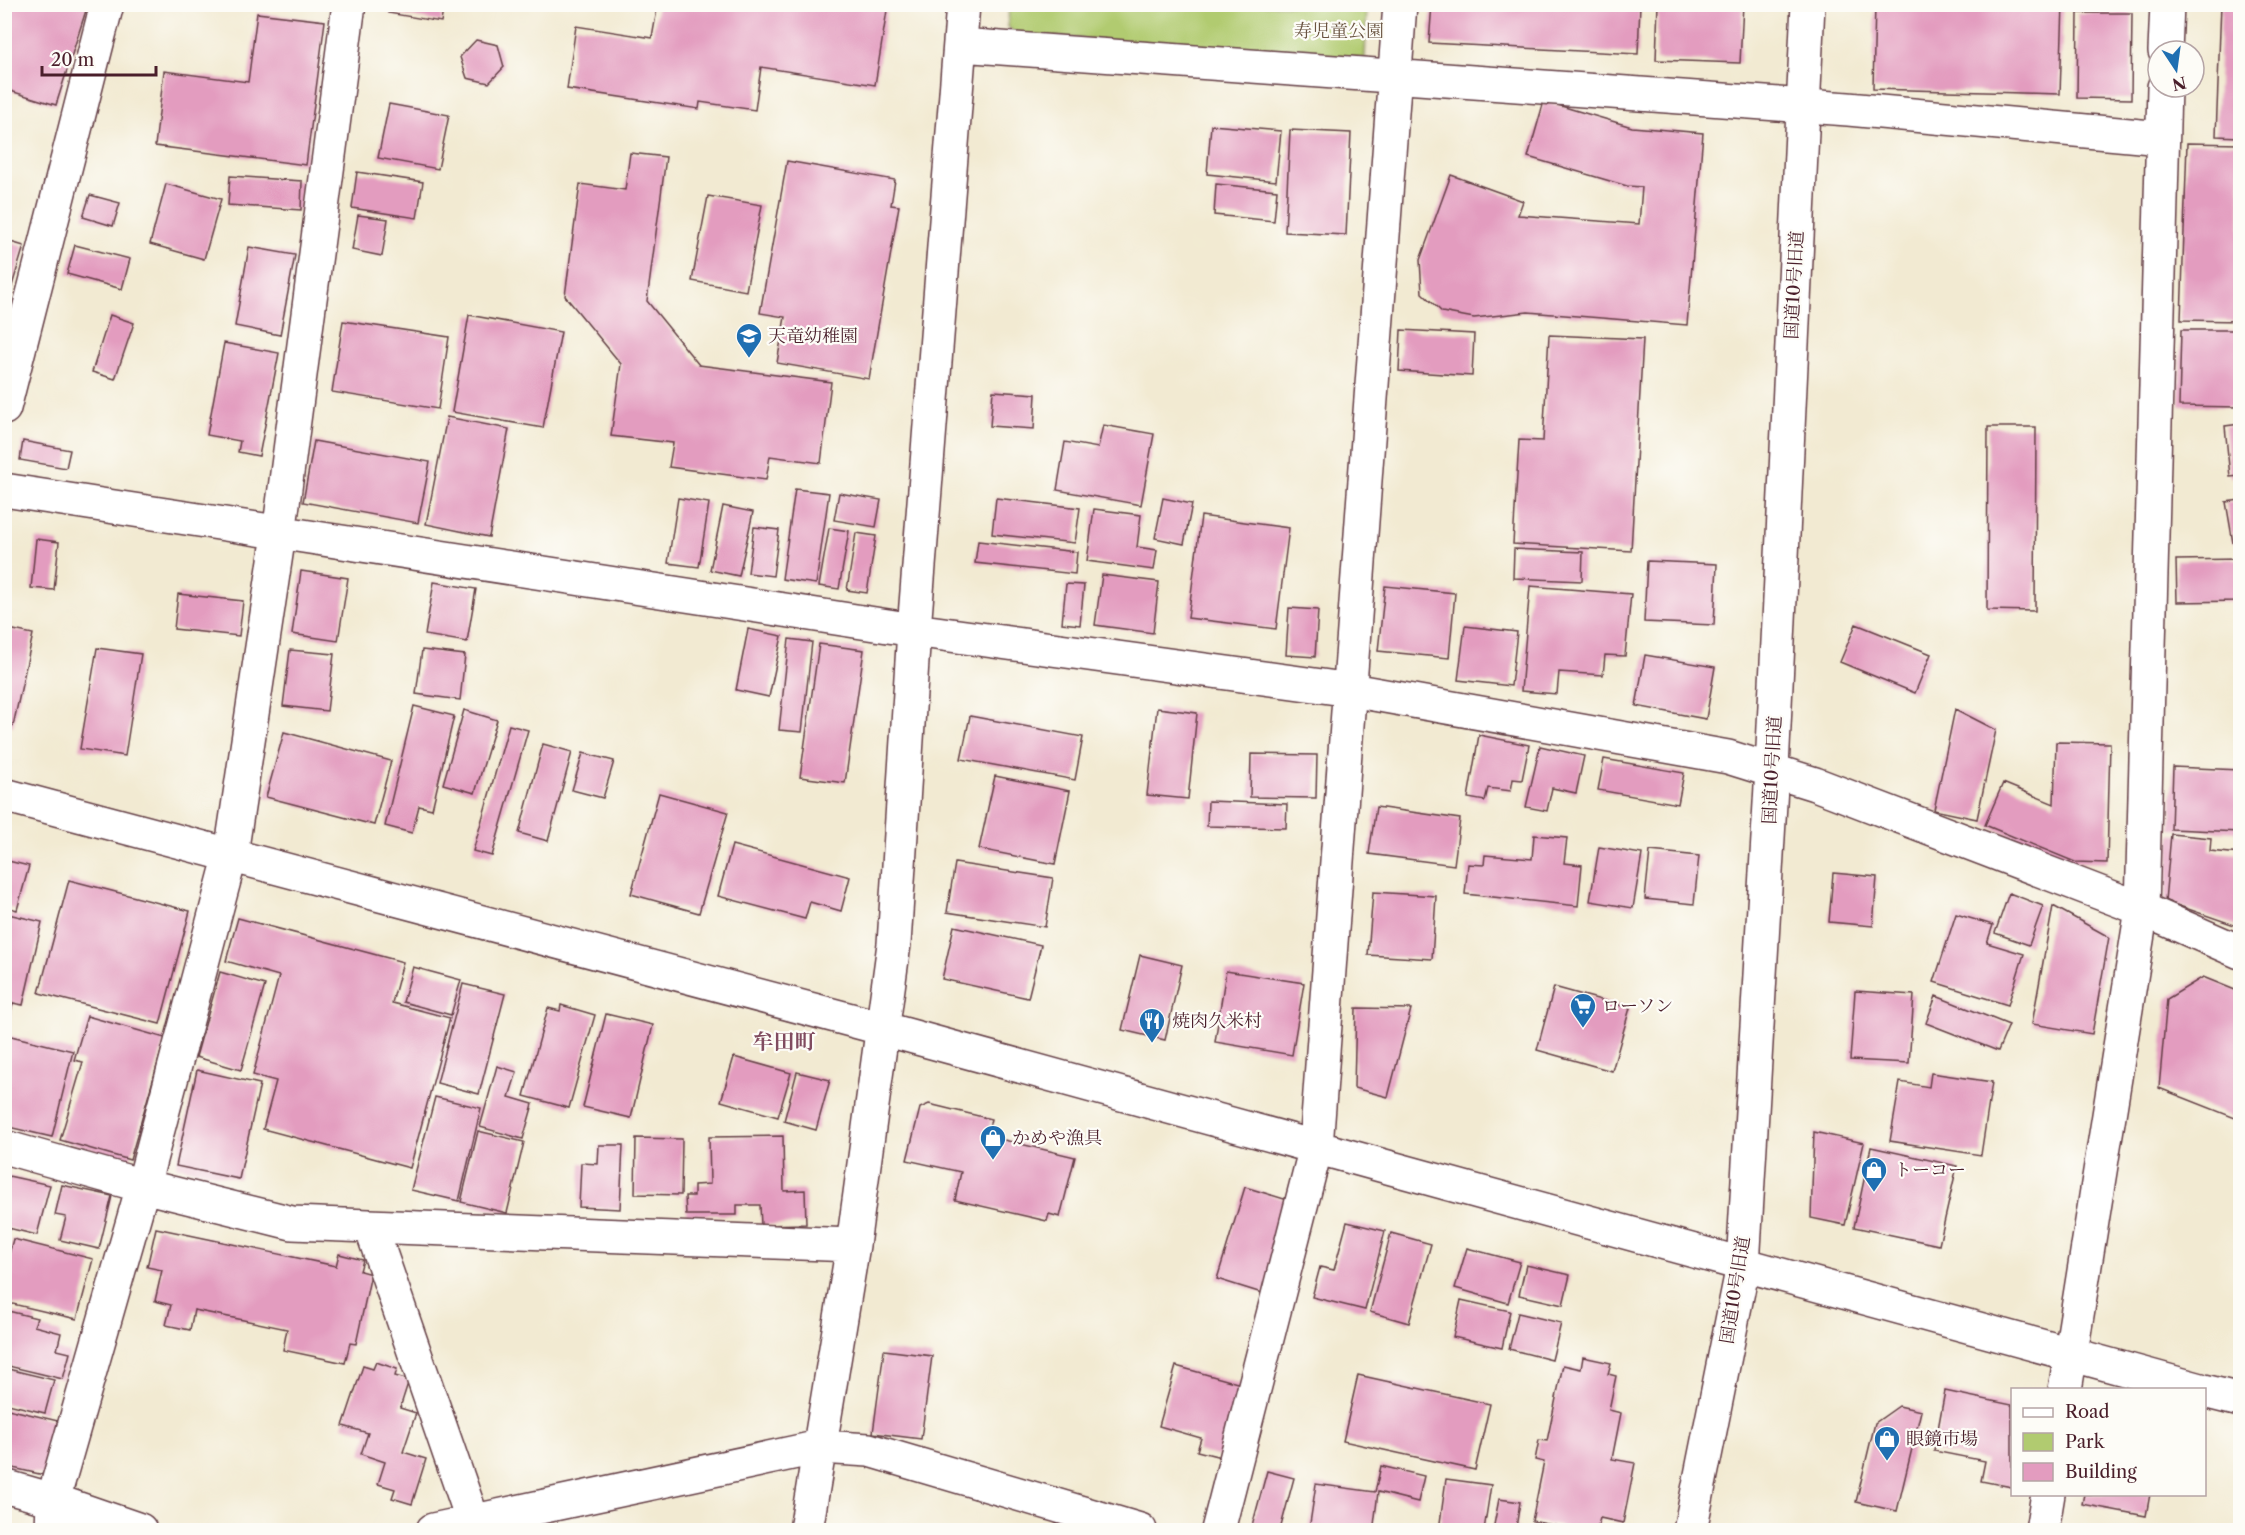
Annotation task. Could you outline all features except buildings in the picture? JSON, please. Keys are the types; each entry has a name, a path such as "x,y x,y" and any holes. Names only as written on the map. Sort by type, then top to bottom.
{"street":[{"path":"4,408 107,4"},
{"path":"53,1515 231,854 279,534 349,4"},
{"path":"806,1530 853,1245 894,944 914,630 963,4"},
{"path":"1218,1530 1316,1147 1400,4"},
{"name":"国道10号旧道","path":"1690,1530 1743,1266 1772,769 1808,4"},
{"path":"2166,39 2168,4"},
{"path":"960,45 1803,107 2162,138"},
{"path":"2065,1388 2142,909 2164,99"},
{"path":"4,490 914,630 1351,690 1728,757 1772,769 2142,909 2241,952"},
{"path":"4,795 881,1028 1743,1266 2195,1388"},
{"path":"4,1147 143,1186 292,1222 853,1245"},
{"path":"371,1227 475,1526"},
{"path":"2206,1391 2241,1400"},
{"path":"433,1530 475,1526 820,1446 869,1450 1140,1530"},
{"path":"4,1486 53,1515 140,1530"},
{"path":"2042,1530 2048,1496"}],"green space":[{"name":"寿児童公園","path":"1009,5 1367,5 1365,59 1016,34 1008,27"}],"place":[{"name":"天竜幼稚園","path":"749,359"},
{"name":"ローソン","path":"1583,1029"},
{"name":"焼肉久米村","path":"1152,1044"},
{"name":"かめや漁具","path":"993,1161"},
{"name":"トーコー","path":"1874,1193"},
{"name":"眼鏡市場","path":"1887,1462"}],"district":[{"name":"牟田町","path":"784,1041"}]}
